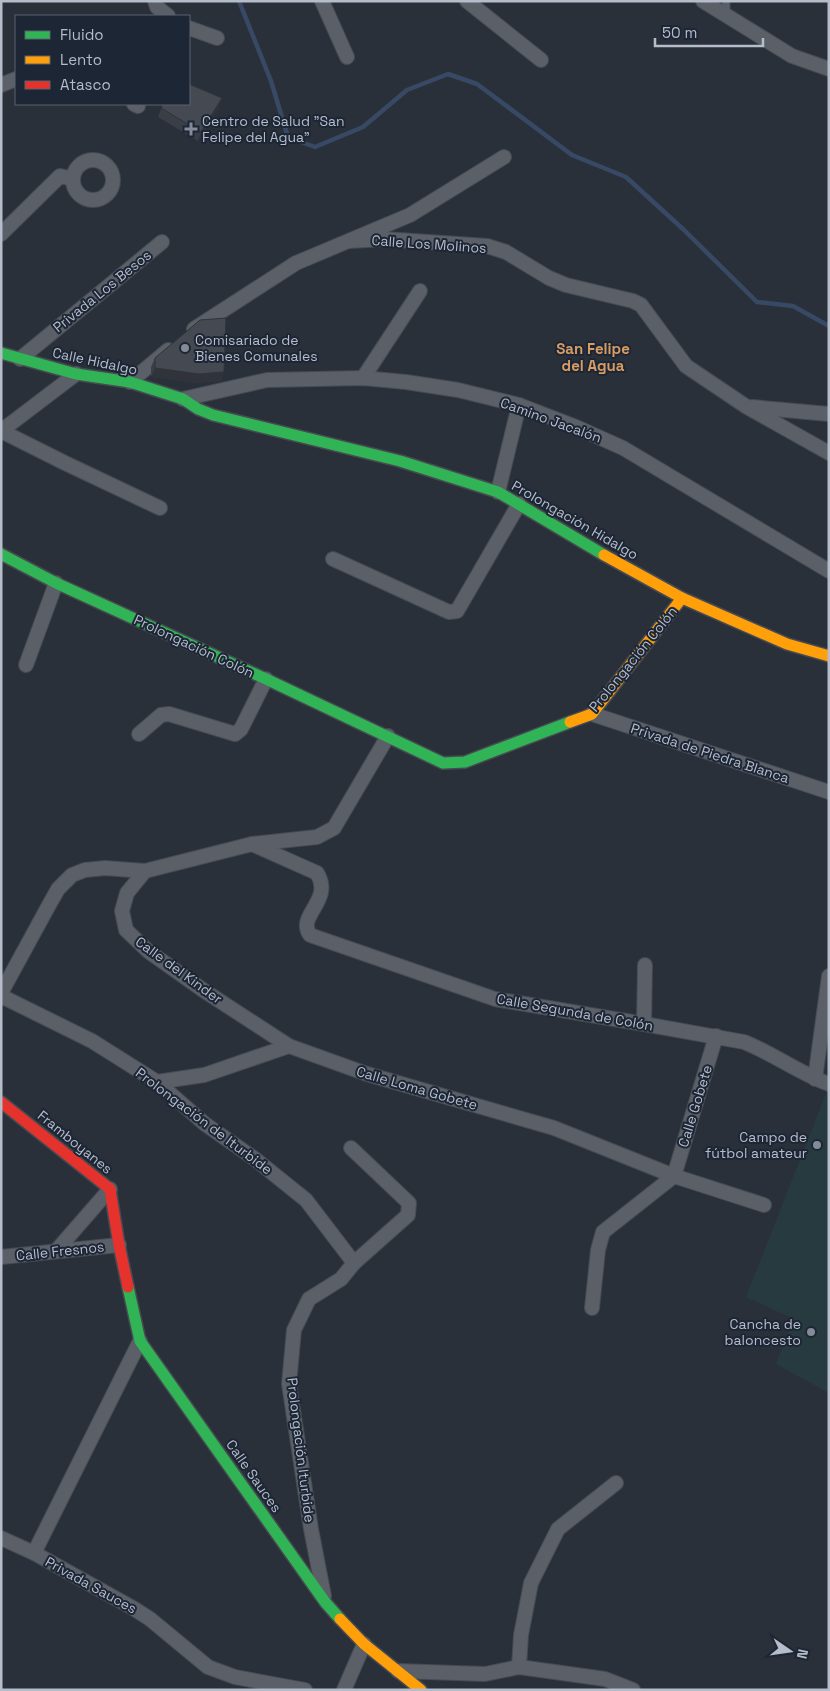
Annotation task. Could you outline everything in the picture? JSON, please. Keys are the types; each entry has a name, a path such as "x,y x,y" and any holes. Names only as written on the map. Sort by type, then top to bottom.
{"street":[{"path":"155,1 157,7 167,15"},
{"path":"322,1 347,57"},
{"path":"466,1 542,60"},
{"path":"703,1 726,8 792,56 829,69"},
{"path":"190,28 217,38"},
{"path":"1,85 15,79"},
{"name":"Calle Los Molinos","path":"349,241 410,215 504,157"},
{"path":"1,234 60,176 73,179"},
{"name":"Calle Los Molinos","path":"349,241 384,240 487,246 506,252 549,278 566,285 633,301 641,305 686,366 747,406 829,452"},
{"path":"130,382 181,339 296,263 349,241"},
{"name":"Privada Los Besos","path":"20,359 162,242"},
{"path":"363,378 420,291"},
{"name":"Calle Hidalgo","path":"1,353 76,374 130,382 183,399"},
{"path":"76,374 1,431 160,508"},
{"name":"Camino Jacalón","path":"183,399 266,380 363,378 458,390 519,405 623,448 829,571"},
{"name":"Prolongación Hidalgo","path":"183,399 198,409 213,415 400,461 498,492 682,598 787,644 829,656"},
{"path":"498,492 519,405"},
{"path":"747,406 829,414"},
{"path":"333,559 449,612 457,611 519,504"},
{"name":"Prolongación Colón","path":"1,554 56,583 444,763 465,762 592,714 682,598"},
{"path":"26,665 56,583"},
{"path":"140,734 161,715 170,714 234,734 241,729 266,679"},
{"name":"Privada de Piedra Blanca","path":"592,714 829,792"},
{"path":"1,995 58,888 72,875 85,870 105,868 145,871 252,844 317,837 334,828 388,736"},
{"name":"Calle Segunda de Colón","path":"252,844 317,873 322,882 322,893 307,922 306,929 310,936 495,999 744,1042 815,1079 829,1084"},
{"name":"Calle del Kinder","path":"145,871 127,893 122,911 126,930 148,951 203,990 289,1046"},
{"path":"644,1024 645,965"},
{"path":"815,1079 829,976"},
{"name":"Prolongación de Iturbide","path":"1,995 92,1041 157,1082 205,1124 255,1159 306,1200 354,1263"},
{"name":"Calle Gobete","path":"674,1176 716,1036"},
{"path":"157,1082 204,1075 289,1046"},
{"name":"Calle Loma Gobete","path":"289,1046 367,1074 554,1128 674,1176 764,1205"},
{"name":"Framboyanes","path":"1,1102 110,1189 119,1245"},
{"name":"Prolongación Iturbide","path":"325,1602 311,1529 290,1384 294,1330 309,1299 341,1279 354,1263 408,1215 409,1202 351,1148"},
{"path":"592,1308 598,1250 603,1232 674,1176"},
{"path":"56,1250 110,1189"},
{"name":"Calle Fresnos","path":"1,1257 119,1245"},
{"name":"Calle Sauces","path":"119,1245 140,1341 325,1602 364,1644 421,1690"},
{"name":"Privada Sauces","path":"140,1341 34,1553 150,1619 208,1667 235,1676 305,1690"},
{"path":"519,1667 520,1635 531,1584 558,1529 616,1484"},
{"path":"1,1538 34,1553"},
{"path":"344,1690 364,1644"},
{"path":"398,1671 485,1674 519,1667 605,1679 633,1690"}],"shaded area":[{"name":"Campo de fútbol amateur","path":"827,1091 829,1092 829,1393 776,1364 794,1319 746,1297"}],"building":[{"name":"Centro de Salud \"San Felipe del Agua\"","path":"190,84 222,98 201,132 161,108 162,105 190,105"},
{"path":"226,318 224,372 199,374 155,368 155,358 200,320"}],"waterway":[{"path":"239,1 271,81 288,137 315,147 363,127 407,90 448,74 477,84 572,155 626,177 684,230 757,302 793,306 829,326"}],"traffic: fast":[{"path":"1,353 76,374 130,382 183,399 198,409 213,415 400,461 498,492 604,555"},
{"path":"1,554 56,583 266,679 443,763 465,762 570,722"},
{"path":"128,1287 140,1341 325,1602 340,1619"}],"traffic: slow":[{"path":"604,555 682,598 787,644 829,656"},
{"path":"570,722 592,714 682,598"},
{"path":"340,1619 364,1644 421,1690"}],"traffic: jam":[{"path":"1,1102 110,1189 128,1287"}],"place":[{"name":"Centro de Salud \"San Felipe del Agua\"","path":"191,129"},
{"name":"Comisariado de Bienes Comunales","path":"185,348"},
{"name":"Campo de fútbol amateur","path":"817,1145"},
{"name":"Cancha de baloncesto","path":"811,1332"}],"district":[{"name":"San Felipe del Agua","path":"593,356"}]}
